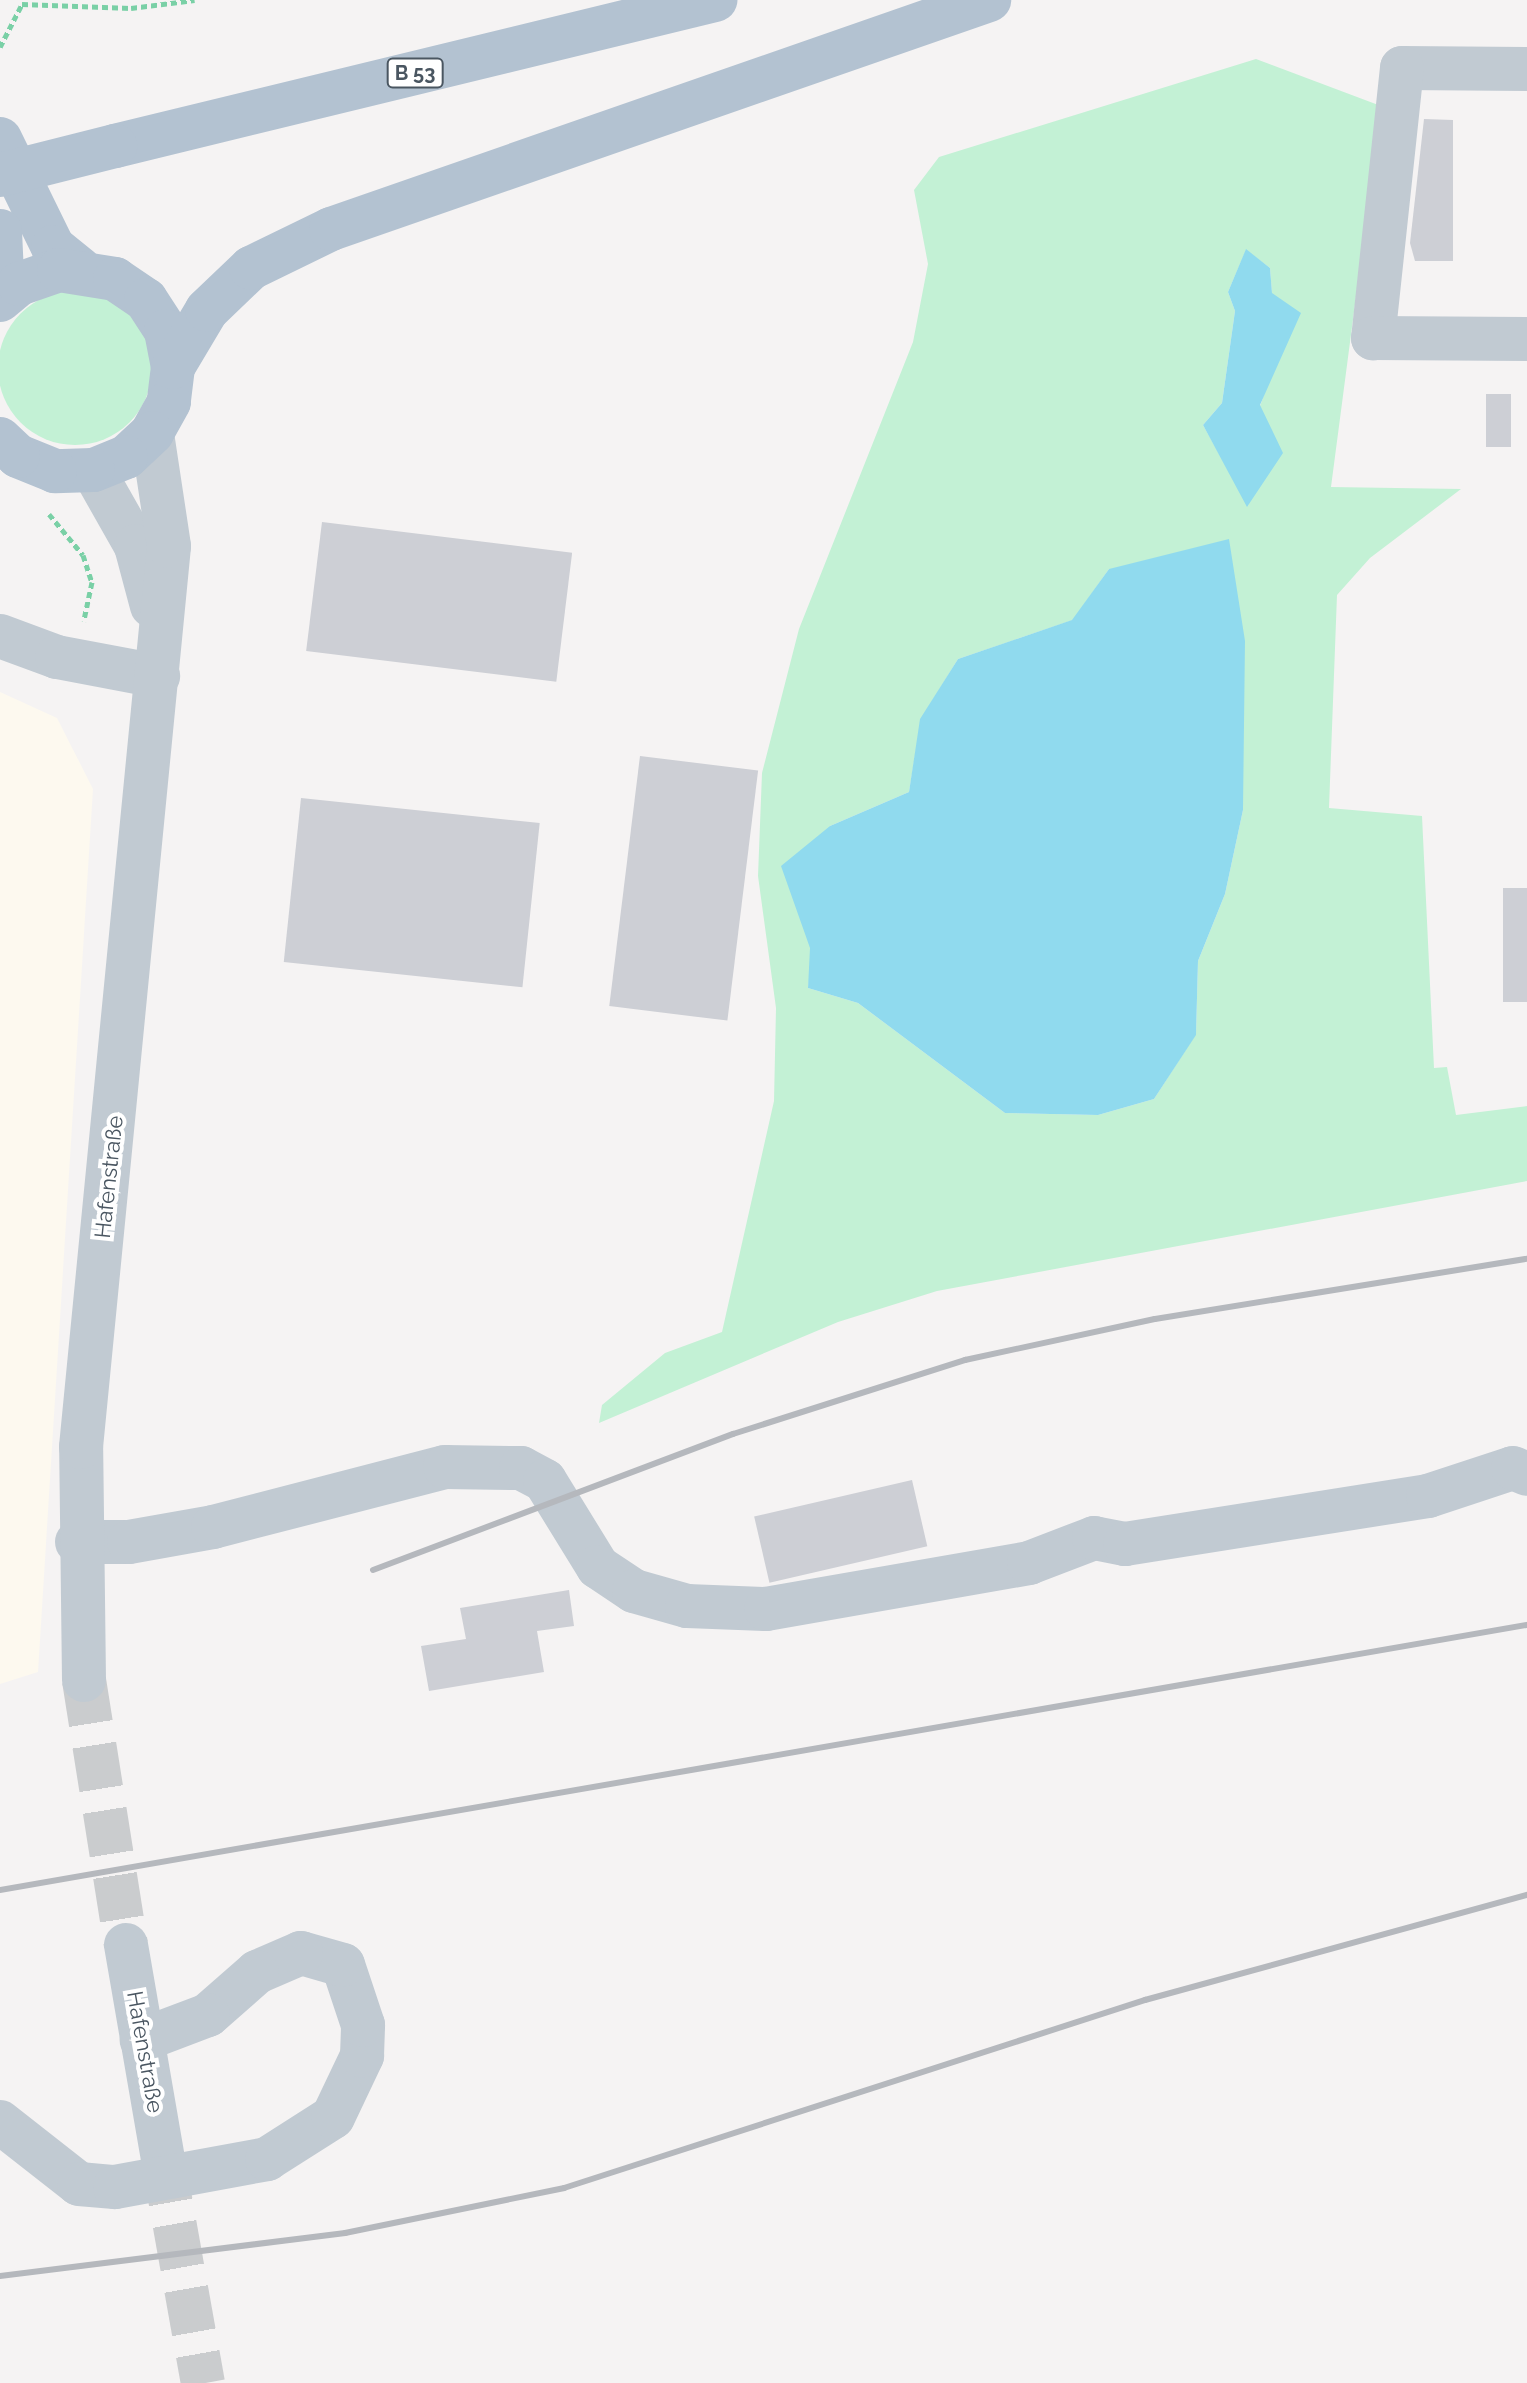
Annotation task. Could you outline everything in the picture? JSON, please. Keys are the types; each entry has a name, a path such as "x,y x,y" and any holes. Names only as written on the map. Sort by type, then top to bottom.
{"main road":[{"name":"B 53","path":"0,175 715,0"},
{"path":"173,367 207,310 251,268 331,229 989,0"},
{"path":"0,139 53,247 80,269 115,279 146,300 166,331 173,367 169,402 152,433 126,457 93,470 55,471 18,456 0,439"},
{"path":"0,231 1,298"},
{"path":"1,298 39,275 80,269"}],"street":[{"path":"1527,69 1402,68 1373,338 1527,339"},
{"name":"Hafenstraße","path":"84,1680 77,1542 169,546 152,433"},
{"name":"Hafenstraße","path":"93,470 119,507 150,582 158,676"},
{"path":"0,636 77,662 158,676"},
{"path":"77,1542 200,1529 445,1467 521,1468 545,1481 598,1567 634,1591 687,1606 766,1609 1029,1563 1094,1538 1125,1544 1428,1496 1513,1468 1527,1474"},
{"name":"Hafenstraße","path":"126,1945 163,2159"},
{"path":"0,2122 79,2184 115,2187 267,2159 333,2117 362,2056 363,2025 343,1965 301,1953 257,1972 208,2015 142,2040"}],"path":[{"path":"0,47 23,2 131,8 195,0"},
{"path":"39,506 83,555 92,582 77,662"}],"shaded area":[{"path":"0,692 57,718 93,789 38,1672 0,1684"}],"green space":[{"path":"1256,59 1381,106 1331,487 1461,489 1370,558 1337,595 1329,808 1422,816 1434,1068 1447,1067 1456,1115 1527,1106 1527,1181 937,1291 838,1322 599,1423 602,1405 665,1353 722,1332 774,1101 776,1008 758,876 762,773 799,629 913,342 928,264 914,190 939,157","holes":["1246,250 1270,268 1277,359 1260,406 1248,506 1203,425 1222,403 1235,311 1228,292","1109,569 1238,730 1243,810 1225,894 1198,961 1196,1034 1154,1099 1098,1115 1005,1113 858,1003 808,988 830,826 909,792 921,719 958,659 1073,620"]},
{"path":"75,291 104,297 129,314 146,339 152,368 146,397 129,422 104,439 75,445 46,439 21,422 4,397 -2,368 4,339 21,314 46,297"}],"water":[{"path":"1246,249 1270,268 1272,293 1301,313 1260,405 1283,453 1247,507 1203,425 1222,403 1235,311 1228,292"},
{"path":"1229,539 1245,641 1243,810 1225,894 1198,961 1196,1035 1154,1099 1098,1115 1005,1113 858,1003 808,988 810,948 781,866 830,826 909,792 920,719 958,659 1072,620 1109,569"}],"building":[{"path":"1424,119 1453,120 1453,261 1415,261 1410,243"},
{"path":"1486,394 1511,394 1511,447 1486,447"},
{"path":"322,522 572,553 556,682 306,651"},
{"path":"640,756 758,771 727,1021 609,1006"},
{"path":"301,798 540,823 522,987 284,962"},
{"path":"1503,888 1527,888 1527,1002 1503,1002"},
{"path":"912,1480 927,1546 769,1583 754,1516"},
{"path":"569,1590 574,1626 537,1631 544,1672 429,1691 421,1646 466,1639 460,1608"}],"tunnel":[{"path":"84,1680 126,1945"},
{"path":"163,2159 203,2383"}],"railway":[{"path":"373,1570 733,1434 965,1360 1155,1319 1527,1259"},
{"path":"0,1890 1527,1625"},
{"path":"0,2276 345,2233 564,2188 1145,2000 1527,1895"}]}
